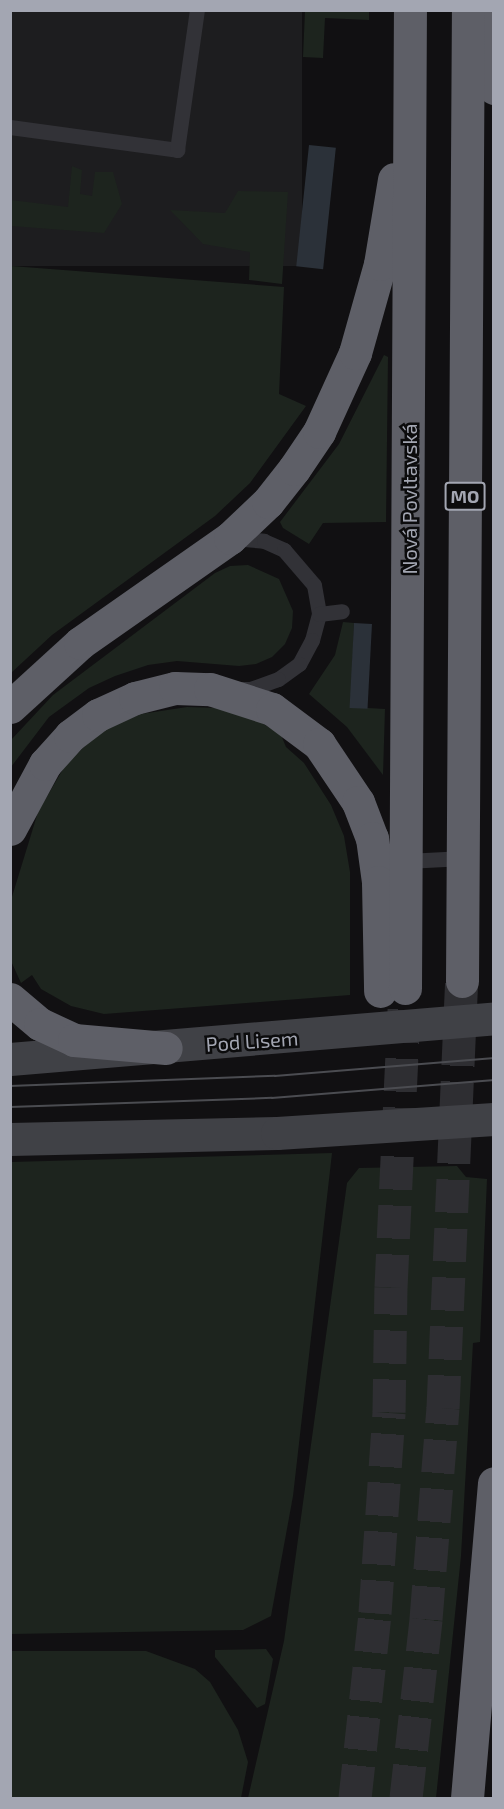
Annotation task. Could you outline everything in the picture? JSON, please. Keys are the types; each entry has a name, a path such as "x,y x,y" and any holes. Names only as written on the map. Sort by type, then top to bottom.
{"highway":[{"name":"Nová Povltavská","path":"210,689 272,709 298,726 319,744 358,802 372,838 393,990 406,861 410,10"},
{"name":"MO","path":"462,981 468,10"},
{"path":"481,10 494,88"},
{"path":"10,706 80,643 230,538 268,502 319,432 351,363 380,264 410,83"},
{"path":"10,829 45,764 70,736 98,715 135,698 175,688 210,689"},
{"path":"10,999 40,1024 74,1040 166,1048"},
{"path":"468,1798 494,1482"}],"main road":[{"name":"Pod Lisem","path":"10,1059 166,1048 494,1018"},
{"path":"10,1139 277,1133 494,1119"}],"lane":[{"path":"10,127 177,150 196,10"},
{"path":"210,689 251,689 278,679 299,664 312,640 319,614 314,585 301,566 284,550 264,542 230,538"},
{"path":"319,614 342,611"},
{"path":"406,861 464,858"}],"shaded area":[{"path":"10,11 302,11 302,266 10,266"},
{"path":"305,11 369,11 369,20 325,18 323,58 303,57"},
{"path":"309,145 336,148 323,269 296,266"},
{"path":"72,166 82,170 80,194 92,196 95,172 113,172 122,204 104,233 11,226 11,200 68,207"},
{"path":"238,191 288,192 282,284 249,280 250,252 203,244 170,210 225,213"},
{"path":"11,266 284,287 279,394 306,406 250,483 215,516 52,635 11,673"},
{"path":"384,355 388,357 386,522 323,523 309,544 283,528 280,522 339,444"},
{"path":"248,565 279,579 293,611 292,628 285,644 272,657 256,664 239,666 177,661 148,665 115,676 89,688 49,717 11,767 11,740 53,695 215,573 230,566"},
{"path":"343,622 354,623 351,707 385,709 383,775 347,727 309,694 335,655"},
{"path":"354,623 372,624 368,709 350,708"},
{"path":"187,707 220,708 256,719 281,735 286,747 304,763 331,805 344,836 350,872 350,995 104,1014 71,1006 41,989 32,975 21,983 11,961 11,900 38,812 66,764 101,731 141,714"},
{"path":"332,1153 293,1496 271,1616 243,1630 11,1634 11,1162"},
{"path":"457,1166 466,1177 487,1179 480,1342 473,1343 461,1556 436,1798 248,1798 284,1641 347,1183 359,1168"},
{"path":"266,1649 273,1659 265,1704 257,1708 215,1657 215,1650"},
{"path":"11,1651 146,1651 195,1669 210,1682 238,1730 248,1762 241,1798 11,1798"}],"tunnel":[{"path":"406,1798 426,1619 443,1408 462,981"},
{"path":"355,1798 375,1613 389,1412 391,1287 405,988"}],"tram line":[{"path":"10,1086 275,1076 494,1058"},
{"path":"10,1107 272,1098 494,1080"}]}
